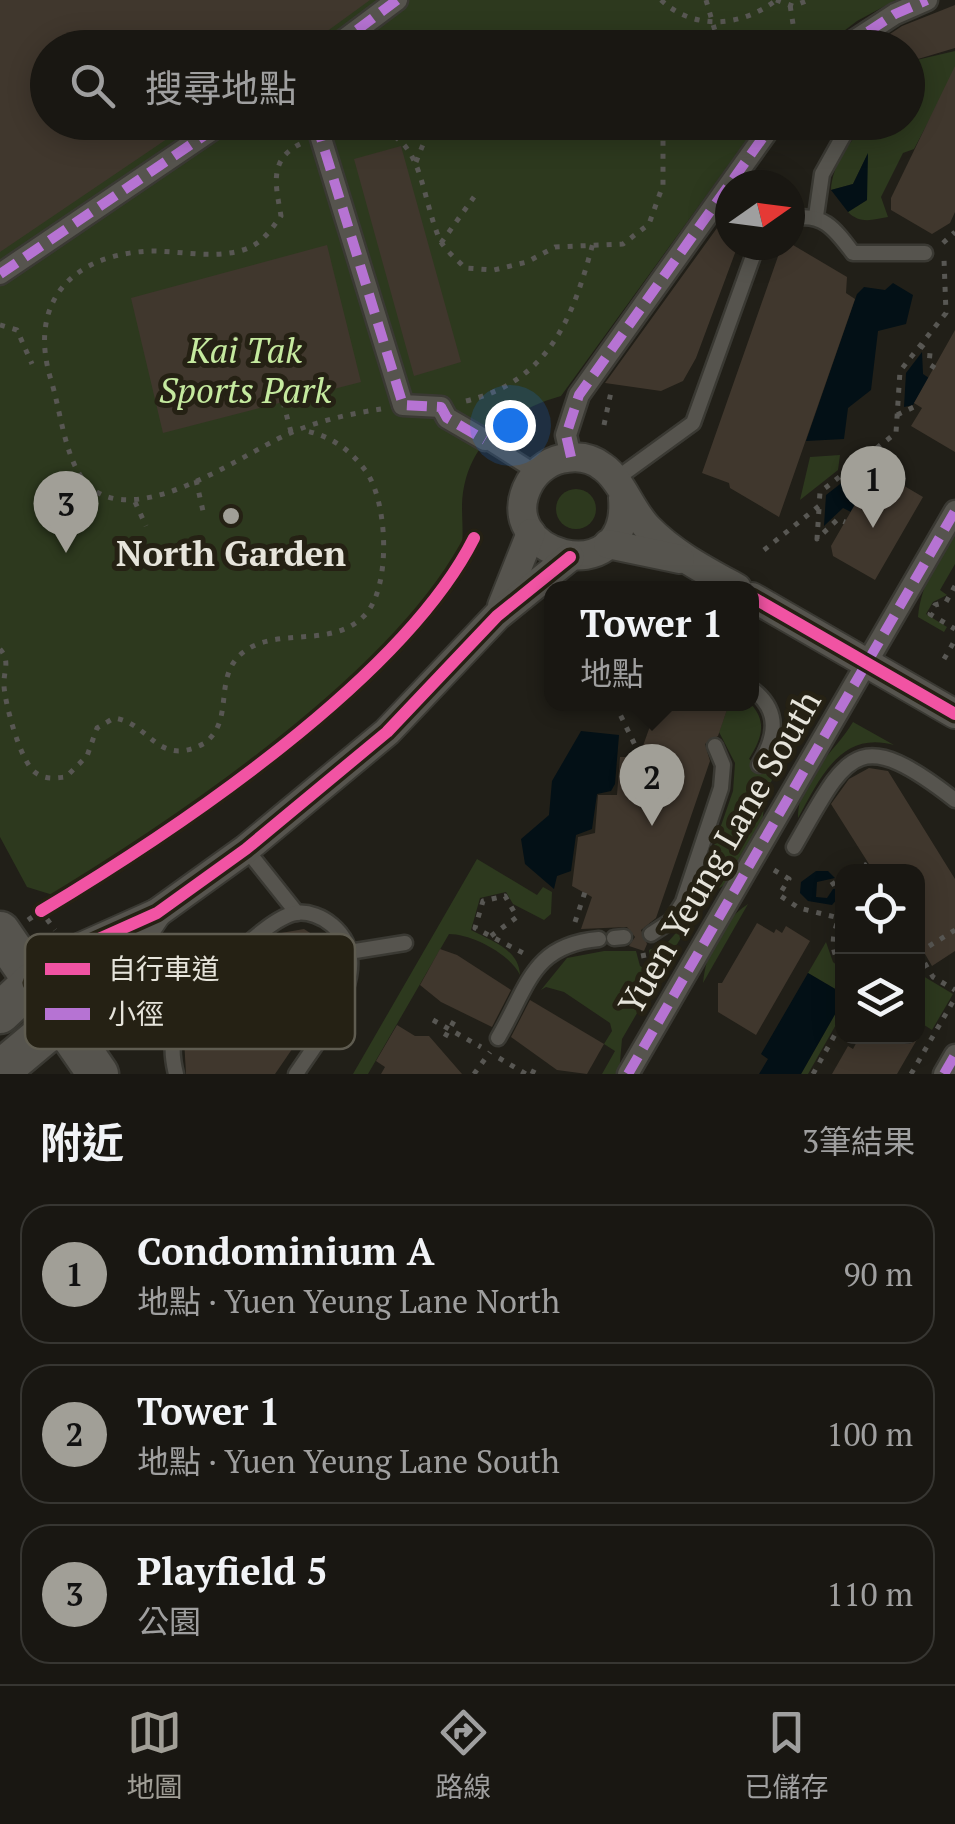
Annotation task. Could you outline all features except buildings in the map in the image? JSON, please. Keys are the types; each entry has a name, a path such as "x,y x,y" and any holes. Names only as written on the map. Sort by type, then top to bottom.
{"main road":[{"path":"0,932 25,972"},
{"path":"0,1013 25,990"},
{"path":"81,1049 98,1074"}],"street":[{"path":"357,30 397,0"},
{"path":"871,30 927,0"},
{"path":"0,274 197,140"},
{"path":"320,140 402,405 441,407 447,418 485,440"},
{"path":"570,457 566,435 579,395 761,140"},
{"path":"570,557 544,547 531,532 524,499 537,473 548,464 570,457 602,466 664,543 715,581"},
{"path":"110,934 157,913 246,849 387,732 498,616 570,557 594,553 608,544 622,523 619,488"},
{"name":"Yuen Yeung Lane South","path":"628,1074 955,511"},
{"path":"498,616 531,532"},
{"path":"608,544 691,562"},
{"path":"759,602 955,714"},
{"path":"143,934 157,913"},
{"path":"944,1074 955,1055"}],"lane":[{"path":"816,216 822,174 841,140"},
{"path":"805,217 816,216 832,226 854,252 925,254"},
{"path":"619,488 693,423 751,260"},
{"path":"485,440 537,473"},
{"path":"759,696 768,704 774,727 760,766"},
{"path":"650,934 671,921 683,902 721,788 723,765 714,746"},
{"path":"794,847 838,770 857,758 892,760 955,800"},
{"path":"246,849 296,913"},
{"path":"262,934 282,918 296,913 316,916 333,926 338,934"},
{"path":"498,1038 541,963 554,949 568,943 612,938"},
{"path":"355,951 405,943"},
{"path":"175,1049 176,1074"},
{"path":"296,1074 310,1049"}],"path":[{"path":"661,0 687,16 712,22 749,17 776,0 790,6 809,0"},
{"path":"706,0 714,30"},
{"path":"790,6 794,30"},
{"path":"302,140 287,151 274,174 281,216 261,242 240,252 130,253 107,258 75,274 54,296 44,327 45,372 70,453 81,476 109,498 135,502 196,479 290,432 339,416 402,405"},
{"path":"401,140 416,162 440,243 466,268 494,270 527,262 556,247 623,244 650,224 664,185 663,140"},
{"path":"416,162 425,140"},
{"path":"440,243 474,197"},
{"path":"845,522 838,519 817,538 820,492 896,434 900,371 946,313 943,242 955,232"},
{"path":"441,407 496,394 555,343 574,310 593,243"},
{"path":"944,260 955,256"},
{"path":"0,325 18,330 32,364"},
{"path":"920,345 930,353 928,364 934,368"},
{"path":"604,425 612,384"},
{"path":"282,402 290,432"},
{"path":"897,416 918,406"},
{"path":"0,649 8,666 4,688 24,762 48,778 66,777 86,756 97,728 114,718 131,722 151,742 169,750 205,744 221,722 227,678 241,654 257,645 347,630 376,600 384,547 367,472 327,435 300,430"},
{"path":"867,456 873,483 870,490"},
{"path":"196,479 203,511"},
{"path":"135,502 146,526"},
{"path":"764,550 819,506"},
{"path":"955,586 946,602 935,605 930,614 955,629"},
{"path":"944,659 955,640"},
{"path":"618,711 636,747 634,758"},
{"path":"754,858 788,879 779,896 800,908 835,914"},
{"path":"831,886 835,883"},
{"path":"568,943 585,892"},
{"path":"492,936 517,917 505,896 483,902 475,928 541,963"},
{"path":"41,911 58,934"},
{"path":"925,948 955,930"},
{"path":"642,949 645,962 681,983"},
{"path":"919,954 933,978 955,990"},
{"path":"911,1074 955,998"},
{"path":"445,1038 454,1021"},
{"path":"813,1074 835,1035"}],"green space":[{"name":"Kai Tak Sports Park","path":"0,0 896,0 845,30 30,30 30,140 747,140 725,170 715,170 715,184 561,396 506,422 480,449 465,484 458,560 410,623 318,713 213,796 159,833 53,895 27,887 0,837"},
{"path":"955,51 955,71 925,128 925,58"},
{"path":"853,140 919,140 914,149 903,153 881,197 888,217 866,220 848,212 867,200 867,155 853,184 831,190 843,154"},
{"path":"840,455 838,470 800,500 810,457"},
{"path":"576,489 590,495 596,509 590,523 576,529 562,523 556,509 562,495"},
{"path":"955,528 955,564 940,590 947,595 933,602 926,614 947,627 944,632 918,617 927,582"},
{"path":"726,711 756,711 761,731 749,759 775,774 765,794 762,827 735,877 702,901 664,967 650,959 649,950 668,942 689,918 733,791 735,763 719,732"},
{"path":"853,722 894,745 875,742 846,751 824,774 798,818 810,778"},
{"path":"477,859 537,895 543,887 552,892 551,914 544,920 513,904 506,892 480,898 471,930 509,952 520,975 508,960 489,947 468,937 449,934 368,1074 353,1074"},
{"path":"748,904 703,983 716,938"},
{"path":"826,942 835,964 835,989 808,973"},
{"path":"604,951 636,951 640,966 658,977 622,1039 619,1074 602,1074 615,1051 604,1044 612,1031 610,1023 564,992 546,987 541,990 567,958"},
{"path":"925,977 953,994 932,1030 925,1026"},
{"path":"835,1014 835,1026 808,1074 801,1074"}],"shaded area":[{"path":"868,153 867,200 848,212 831,190 853,184"},
{"path":"893,283 913,295 906,324 878,331 871,390 848,408 844,439 806,441 857,294 864,287 885,290"},
{"path":"922,352 923,374 929,378 913,405 904,407 906,373"},
{"path":"864,473 867,484 851,512 843,508 824,526 826,495 853,474"},
{"path":"581,731 619,735 615,784 611,791 597,794 592,829 576,835 571,871 557,876 554,889 525,864 521,839 549,815 552,781"},
{"path":"816,871 828,871 835,878 817,882 816,897 827,898 835,889 835,902 832,905 808,901 800,893 801,882"},
{"path":"808,973 835,989 835,1014 801,1074 759,1074 768,1059 761,1054"}],"marked path":[{"path":"357,30 397,0"},
{"path":"871,30 927,0"},
{"path":"0,274 197,140"},
{"path":"322,140 403,405 441,407 447,418 485,440"},
{"path":"571,457 566,435 579,395 761,140"},
{"path":"628,1074 955,511"},
{"path":"944,1074 955,1055"}],"cycle path":[{"path":"41,911 219,795 341,697 441,591 474,538"},
{"path":"110,934 157,913 246,849 387,732 497,616 570,557"},
{"path":"759,601 955,714"}],"place":[{"name":"North Garden","path":"231,516"},
{"name":"Condominium A","path":"873,528"},
{"name":"Playfield 5","path":"66,553"},
{"name":"Tower 1","path":"652,826"}]}
